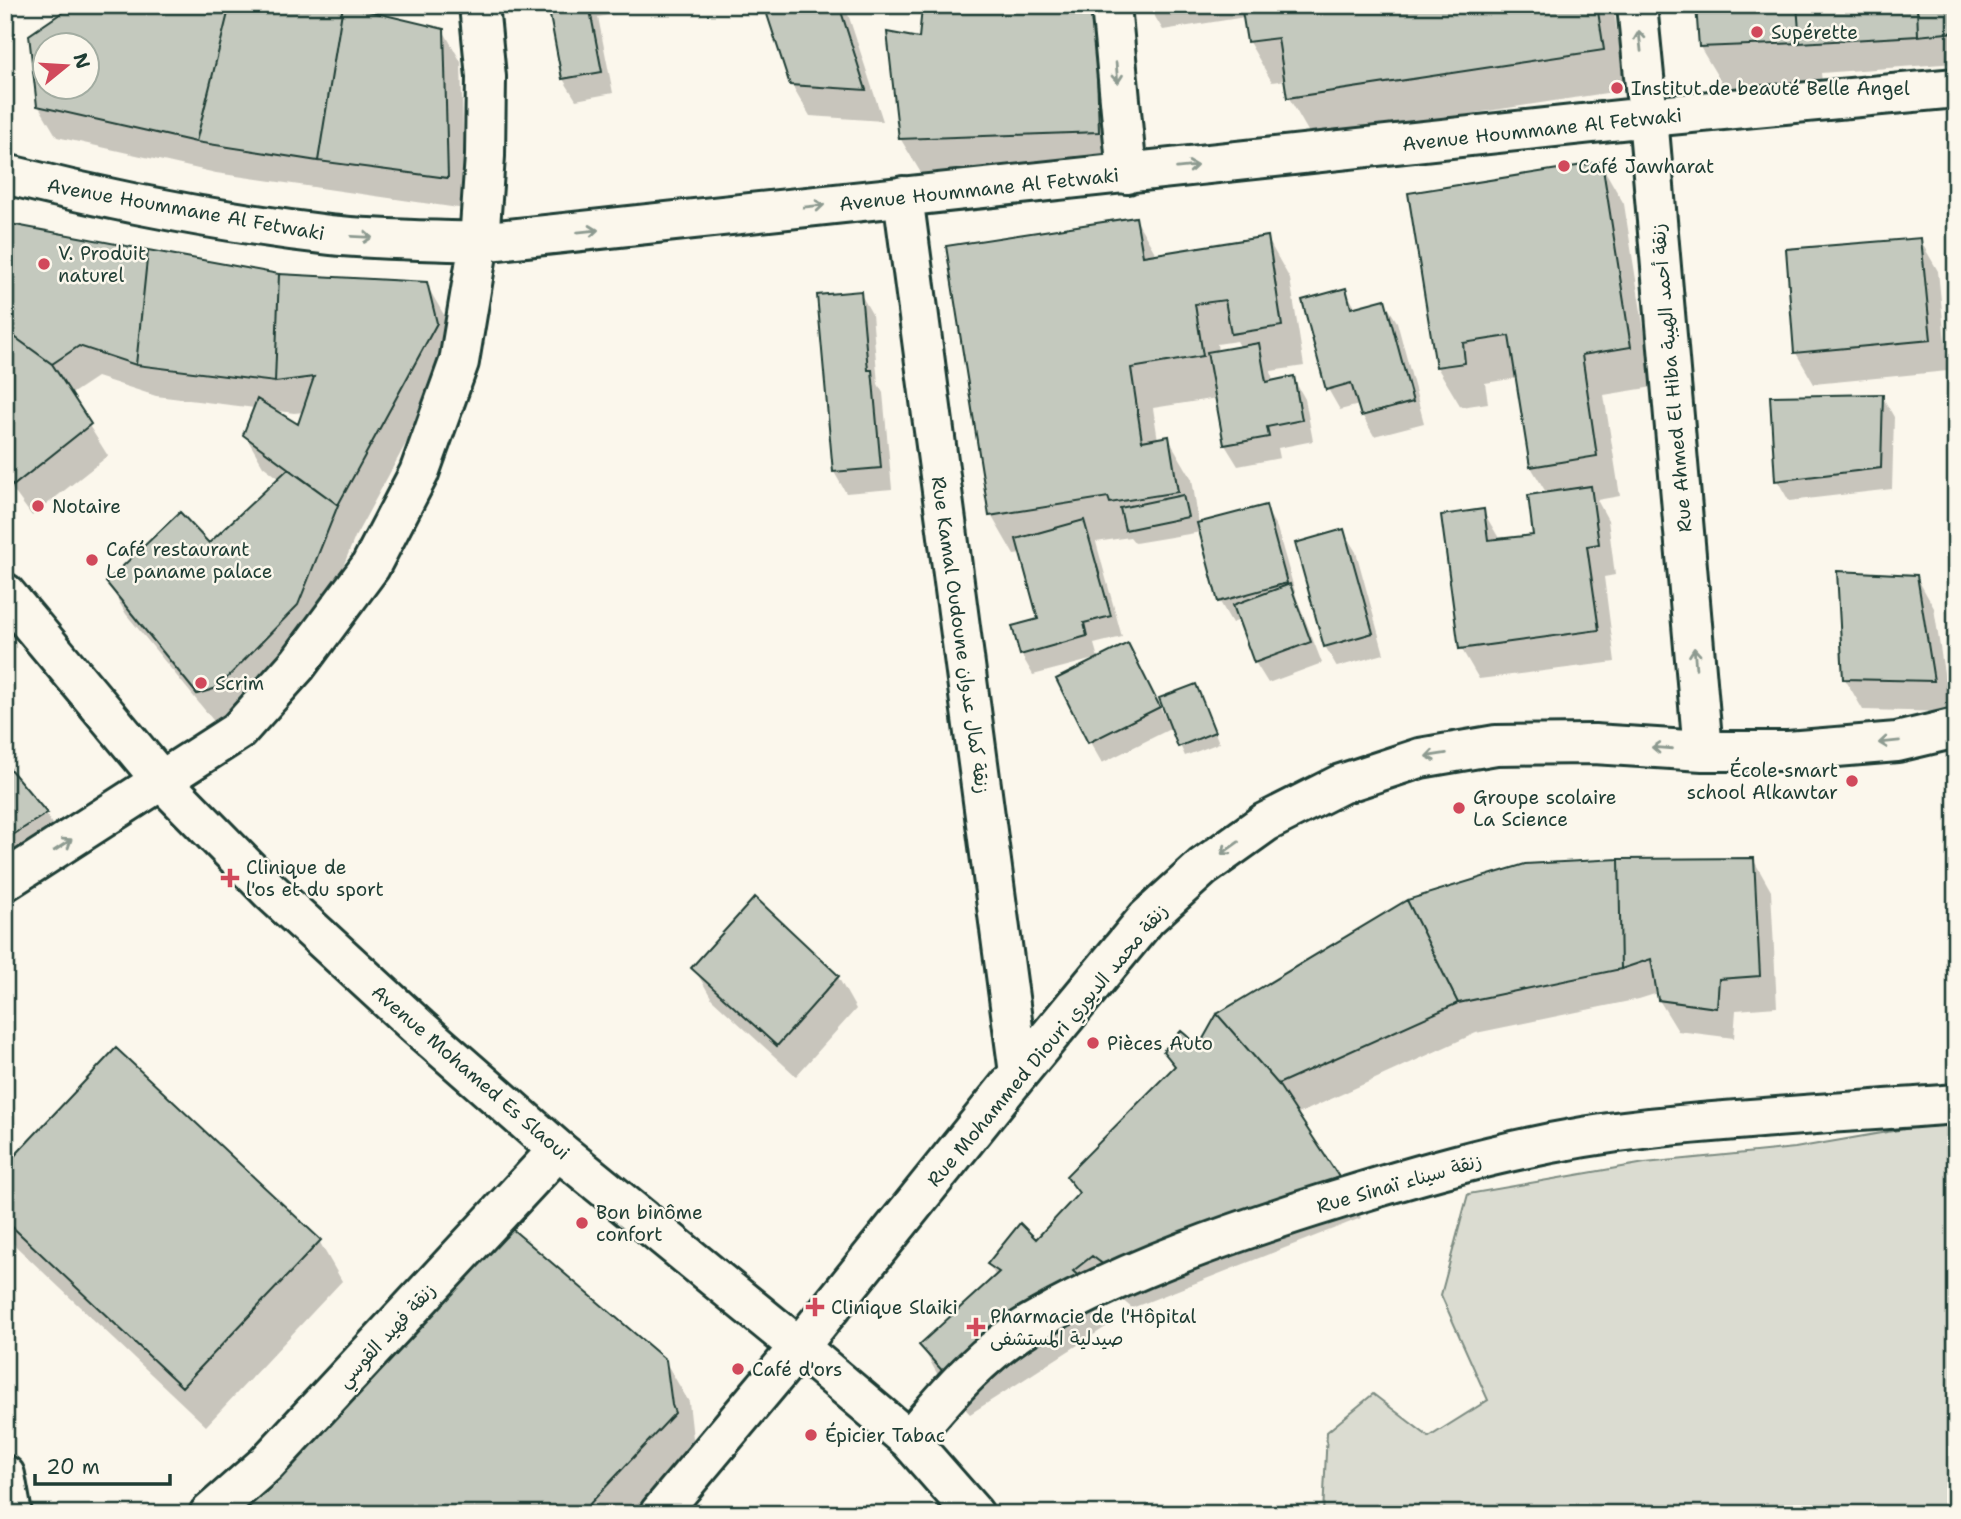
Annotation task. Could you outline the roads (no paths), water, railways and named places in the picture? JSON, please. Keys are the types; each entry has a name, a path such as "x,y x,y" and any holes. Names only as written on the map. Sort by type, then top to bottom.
{"street":[{"path":"5,881 238,731 298,664 370,567 419,473 459,362 479,242 485,156 486,77 479,5"},
{"path":"1111,5 1127,174"},
{"name":"Rue Ahmed El Hiba زنقة أحمد الهيبة","path":"1637,5 1703,751"},
{"name":"Avenue Hoummane Al Fetwaki","path":"5,174 56,187 202,215 332,235 479,242 1648,117 1956,88"},
{"name":"Rue Kamal Oudoune زنقة كمال عدوان","path":"903,196 1019,1073"},
{"name":"Avenue Mohamed Es Slaoui","path":"5,593 162,781 270,891 419,1028 558,1150 908,1440 973,1513"},
{"name":"Rue Mohammed Diouri زنقة محمد الديوري","path":"659,1514 799,1347 1147,918 1203,867 1266,822 1341,784 1420,758 1496,745 1594,744 1703,751 1788,751 1897,742 1956,728"},
{"name":"Rue Sinaï زنقة سيناء","path":"908,1440 947,1393 982,1360 1040,1318 1116,1282 1275,1219 1440,1169 1546,1143 1649,1128 1956,1104"},
{"name":"زنقة فهيد القوسي","path":"209,1514 266,1464 558,1150"},
{"path":"5,1475 12,1514"}],"place":[{"name":"Supérette","path":"1757,32"},
{"name":"Institut de beauté Belle Angel","path":"1617,88"},
{"name":"Café Jawharat","path":"1564,166"},
{"name":"V. Produit naturel","path":"44,264"},
{"name":"Notaire","path":"38,506"},
{"name":"Café restaurant Le paname palace","path":"92,560"},
{"name":"Scrim","path":"201,683"},
{"name":"École smart school Alkawtar","path":"1852,781"},
{"name":"Groupe scolaire La Science","path":"1459,808"},
{"name":"Clinique de l'os et du sport","path":"230,878"},
{"name":"Pièces Auto","path":"1093,1043"},
{"name":"Bon binôme confort","path":"582,1223"},
{"name":"Clinique Slaiki","path":"815,1307"},
{"name":"Pharmacie de l'Hôpital صيدلية المستشفى","path":"976,1327"},
{"name":"Café d'ors","path":"738,1369"},
{"name":"Épicier Tabac","path":"811,1435"}]}
